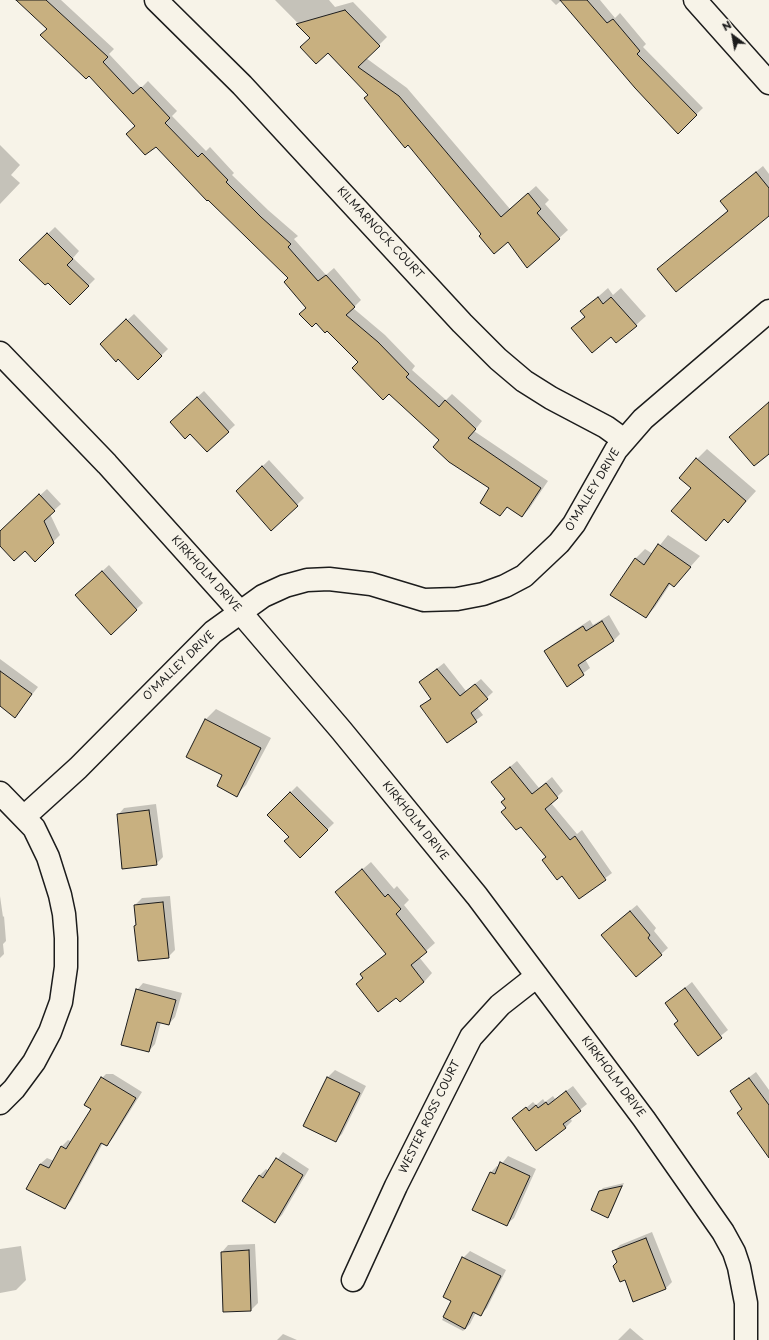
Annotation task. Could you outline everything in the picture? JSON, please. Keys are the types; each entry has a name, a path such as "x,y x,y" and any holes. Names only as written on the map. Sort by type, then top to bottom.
{"street":[{"name":"KILMARNOCK COURT","path":"156,0 242,86 462,323 498,359 524,381 606,427 624,440"},
{"path":"695,0 769,83"},
{"name":"O'MALLEY DRIVE","path":"24,817 78,768 213,632 263,596 285,586 307,580 343,580 371,584 424,600 457,600 483,594 505,586 524,576 559,543 574,524 616,450 643,419 769,311"},
{"name":"KIRKHOLM DRIVE","path":"0,353 107,464 241,613 341,730 472,890 648,1125 692,1186 726,1239 739,1268 744,1288 746,1340"},
{"path":"0,793 34,828 48,857 60,895 65,926 66,967 61,1002 50,1032 34,1062 14,1089 0,1103"},
{"name":"WESTER ROSS COURT","path":"353,1280 407,1165 471,1037 500,1005 537,976"}],"building":[{"path":"16,0 46,0 108,57 103,62 133,94 141,87 170,118 165,123 198,157 202,153 228,180 226,182 291,244 288,247 318,281 326,275 355,307 346,315 378,342 409,374 406,377 439,407 445,400 476,429 468,438 541,488 522,517 507,507 500,516 480,503 489,488 449,462 433,447 439,440 389,394 383,400 352,368 358,362 327,331 325,333 316,323 312,327 299,314 306,308 284,282 288,278 208,200 207,201 156,147 145,155 126,134 135,126 89,76 86,79 40,35 47,29"},
{"path":"560,0 587,0 607,23 613,19 640,51 637,54 697,115 678,134 635,88"},
{"path":"345,10 380,46 358,67 399,96 501,217 528,193 541,209 537,213 560,239 527,268 508,242 494,254 479,236 481,234 408,145 405,148 364,98 368,95 328,53 316,64 300,47 310,38 296,24"},
{"path":"756,172 769,188 769,216 676,292 657,269 728,211 720,201"},
{"path":"47,233 73,259 67,265 89,286 70,305 48,283 45,285 19,260"},
{"path":"598,297 603,304 611,297 637,326 616,343 611,337 592,353 571,328 585,317 580,311"},
{"path":"126,319 162,356 138,380 118,359 116,362 100,344"},
{"path":"197,397 229,432 207,452 190,434 185,439 170,422"},
{"path":"769,402 769,454 754,466 729,437"},
{"path":"696,458 746,501 728,523 724,519 706,541 671,511 691,488 679,478"},
{"path":"262,466 298,506 271,531 236,491"},
{"path":"39,494 55,511 44,521 54,543 35,562 25,551 14,561 0,546 0,531"},
{"path":"658,544 691,567 674,587 669,583 646,618 610,595 635,558 644,565"},
{"path":"102,571 137,610 111,635 75,595"},
{"path":"602,621 614,641 578,665 584,675 567,687 544,651 583,626 586,631"},
{"path":"437,669 460,696 475,684 488,699 471,713 477,722 447,743 420,706 431,699 419,682"},
{"path":"0,671 32,694 15,718 0,706"},
{"path":"205,719 261,748 237,797 217,786 222,775 186,757"},
{"path":"510,767 532,794 546,783 558,798 545,809 570,840 575,836 606,880 579,899 562,876 557,880 542,860 546,857 521,827 516,830 501,812 506,808 501,802 505,799 491,782"},
{"path":"290,792 328,830 300,858 284,841 289,837 267,815"},
{"path":"149,810 157,865 122,869 117,814"},
{"path":"362,869 385,897 388,894 401,909 396,914 427,952 411,965 424,982 400,1002 396,998 378,1012 356,984 363,978 360,974 386,954 335,892"},
{"path":"163,902 169,958 138,961 134,926 136,925 134,905"},
{"path":"630,911 650,935 648,938 662,955 636,977 601,935"},
{"path":"685,988 722,1038 698,1056 674,1024 678,1021 665,1003"},
{"path":"136,989 176,1000 169,1025 157,1022 149,1052 121,1045"},
{"path":"101,1077 136,1098 107,1146 101,1143 65,1209 26,1189 40,1164 49,1168 61,1146 66,1149 91,1109 84,1105"},
{"path":"327,1077 360,1093 336,1142 303,1126"},
{"path":"749,1078 769,1105 769,1158 737,1113 742,1109 730,1091"},
{"path":"566,1091 581,1111 563,1124 566,1128 536,1151 512,1118 526,1107 529,1111 536,1105 538,1108 546,1102 548,1105"},
{"path":"276,1158 303,1175 275,1223 242,1201 259,1175 263,1178"},
{"path":"500,1162 530,1176 507,1226 472,1210 490,1172 495,1174"},
{"path":"622,1186 608,1218 591,1210 599,1191"},
{"path":"646,1238 666,1289 633,1302 625,1280 620,1282 613,1266 617,1262 612,1251"},
{"path":"249,1250 251,1311 223,1312 221,1252"},
{"path":"462,1257 501,1276 481,1316 473,1312 465,1329 443,1317 451,1301 443,1297"}]}
